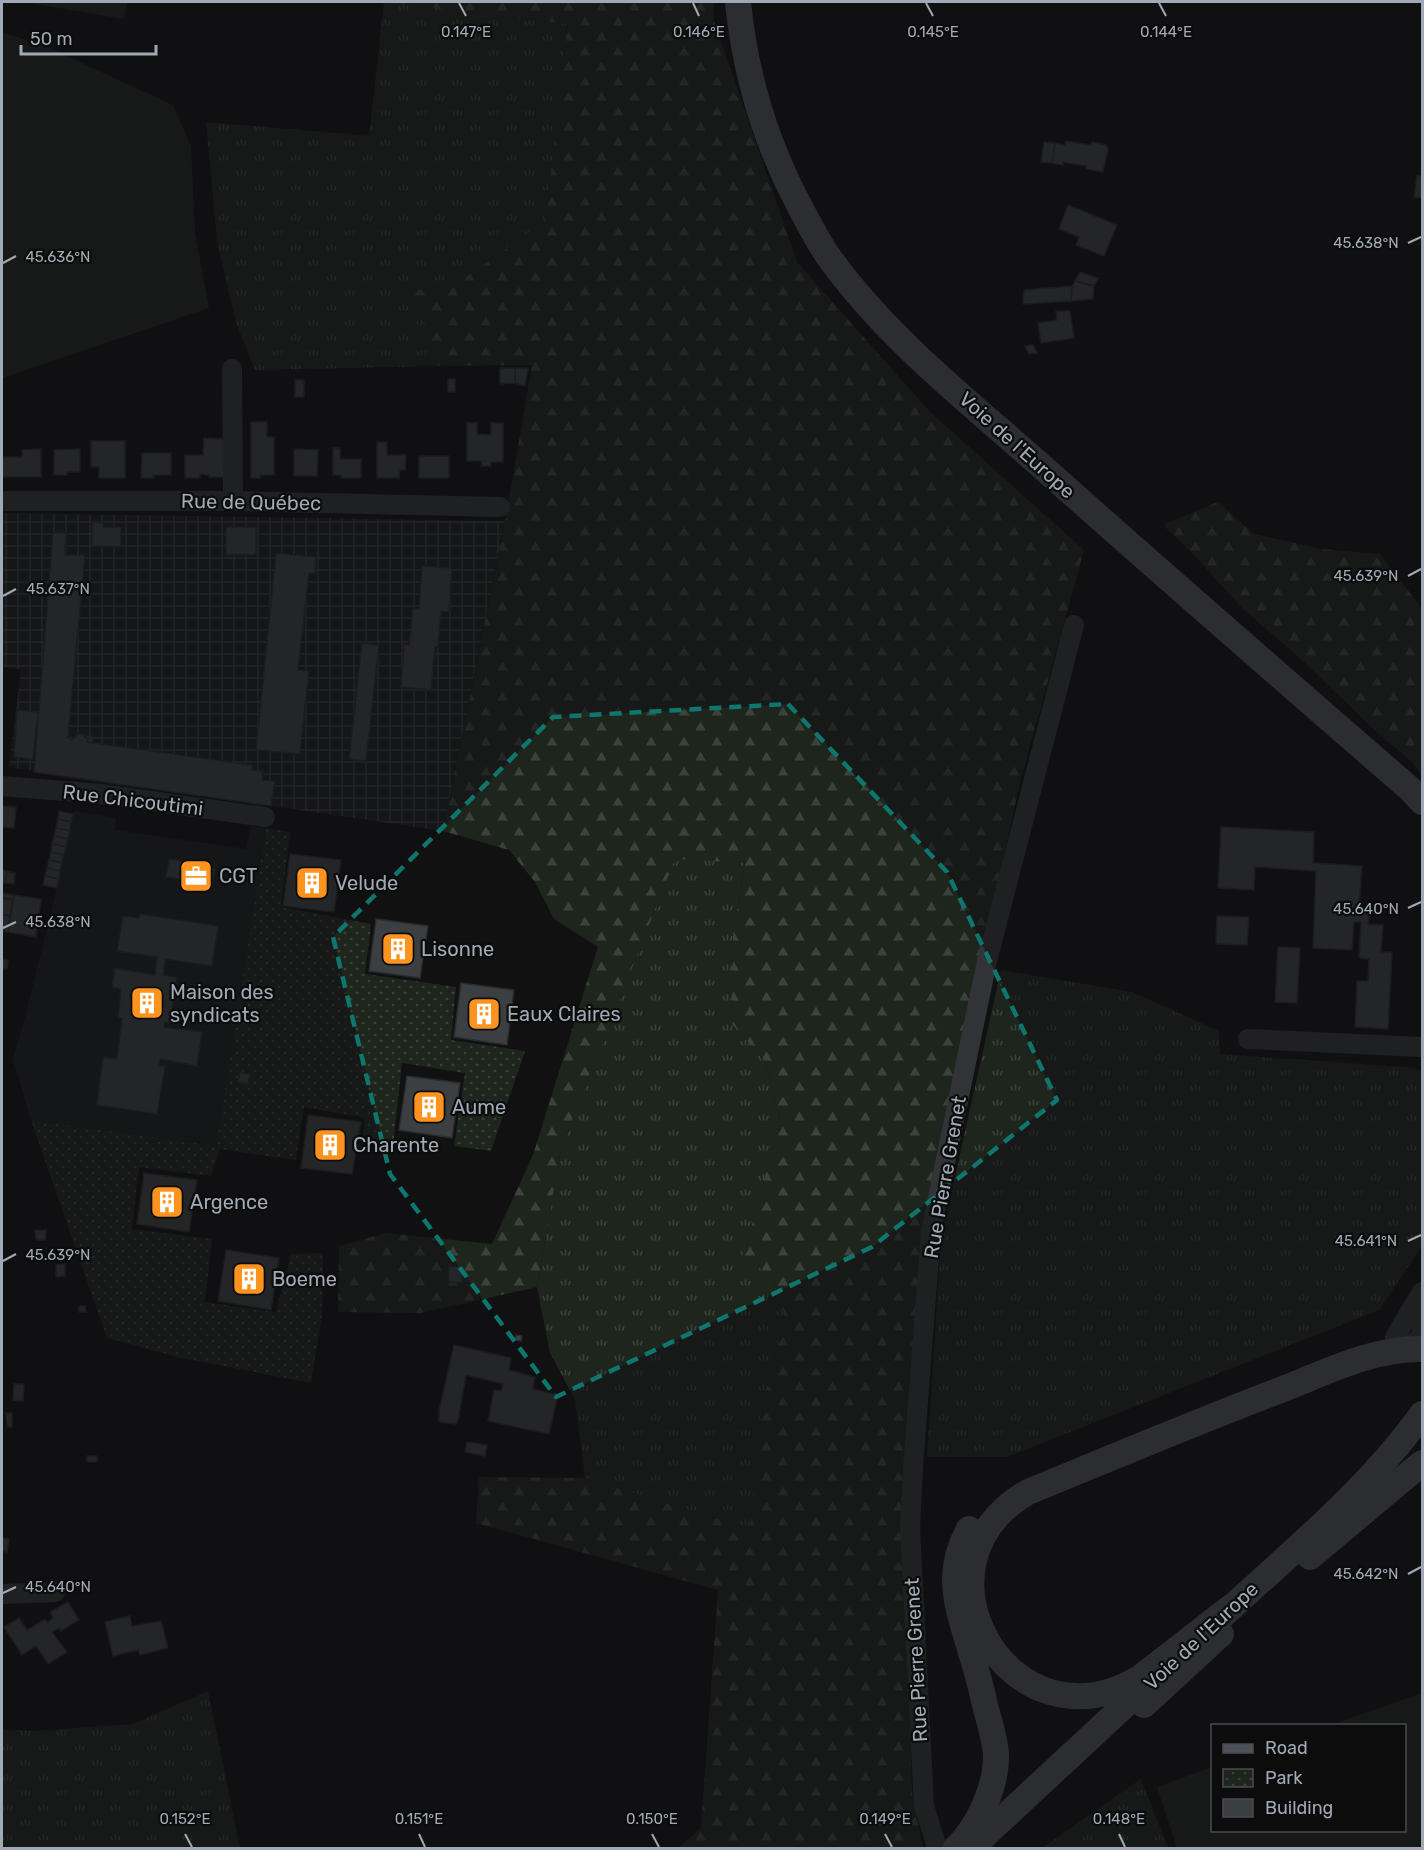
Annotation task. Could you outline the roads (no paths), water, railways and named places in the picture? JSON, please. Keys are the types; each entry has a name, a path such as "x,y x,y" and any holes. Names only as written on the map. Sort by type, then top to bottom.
{"main road":[{"name":"Voie de l'Europe","path":"738,2 751,85 769,143 810,227 828,255 870,309 917,356 1410,789 1422,802"},
{"name":"Voie de l'Europe","path":"754,2 755,27 766,80 783,139 798,179 824,226 885,305 938,357 1218,600 1422,786"},
{"path":"946,1848 967,1837 982,1814 992,1783 996,1755 976,1668 959,1614 954,1582 955,1565 962,1541 983,1508 1023,1476 1328,1356 1360,1344 1412,1342"},
{"path":"1412,1342 1248,1402 1028,1492 1012,1501 985,1534 975,1554 972,1594 982,1634 1009,1669 1041,1689 1074,1696 1105,1694 1141,1677 1238,1609 1422,1463"},
{"name":"Voie de l'Europe","path":"1238,1609 1362,1487 1408,1435 1422,1414"},
{"name":"Voie de l'Europe","path":"970,1848 1379,1486 1422,1437"},
{"path":"986,1848 1116,1731 1238,1609"}],"street":[{"path":"232,369 233,501"},
{"name":"Rue de Québec","path":"2,501 233,501 500,507"},
{"name":"Rue Pierre Grenet","path":"946,1848 924,1806 910,1528 932,1231 987,961 1074,625"},
{"name":"Rue Chicoutimi","path":"2,786 109,795 265,817"},
{"path":"1248,1040 1422,1047"},
{"path":"1412,1342 1422,1292"},
{"path":"1412,1342 1422,1322"},
{"path":"2,1594 55,1592"}],"place":[{"name":"CGT","path":"196,876"},
{"name":"Velude","path":"312,883"},
{"name":"Lisonne","path":"398,949"},
{"name":"Maison des syndicats","path":"147,1003"},
{"name":"Eaux Claires","path":"484,1014"},
{"name":"Aume","path":"429,1107"},
{"name":"Charente","path":"330,1145"},
{"name":"Argence","path":"167,1202"},
{"name":"Boeme","path":"249,1279"}]}
